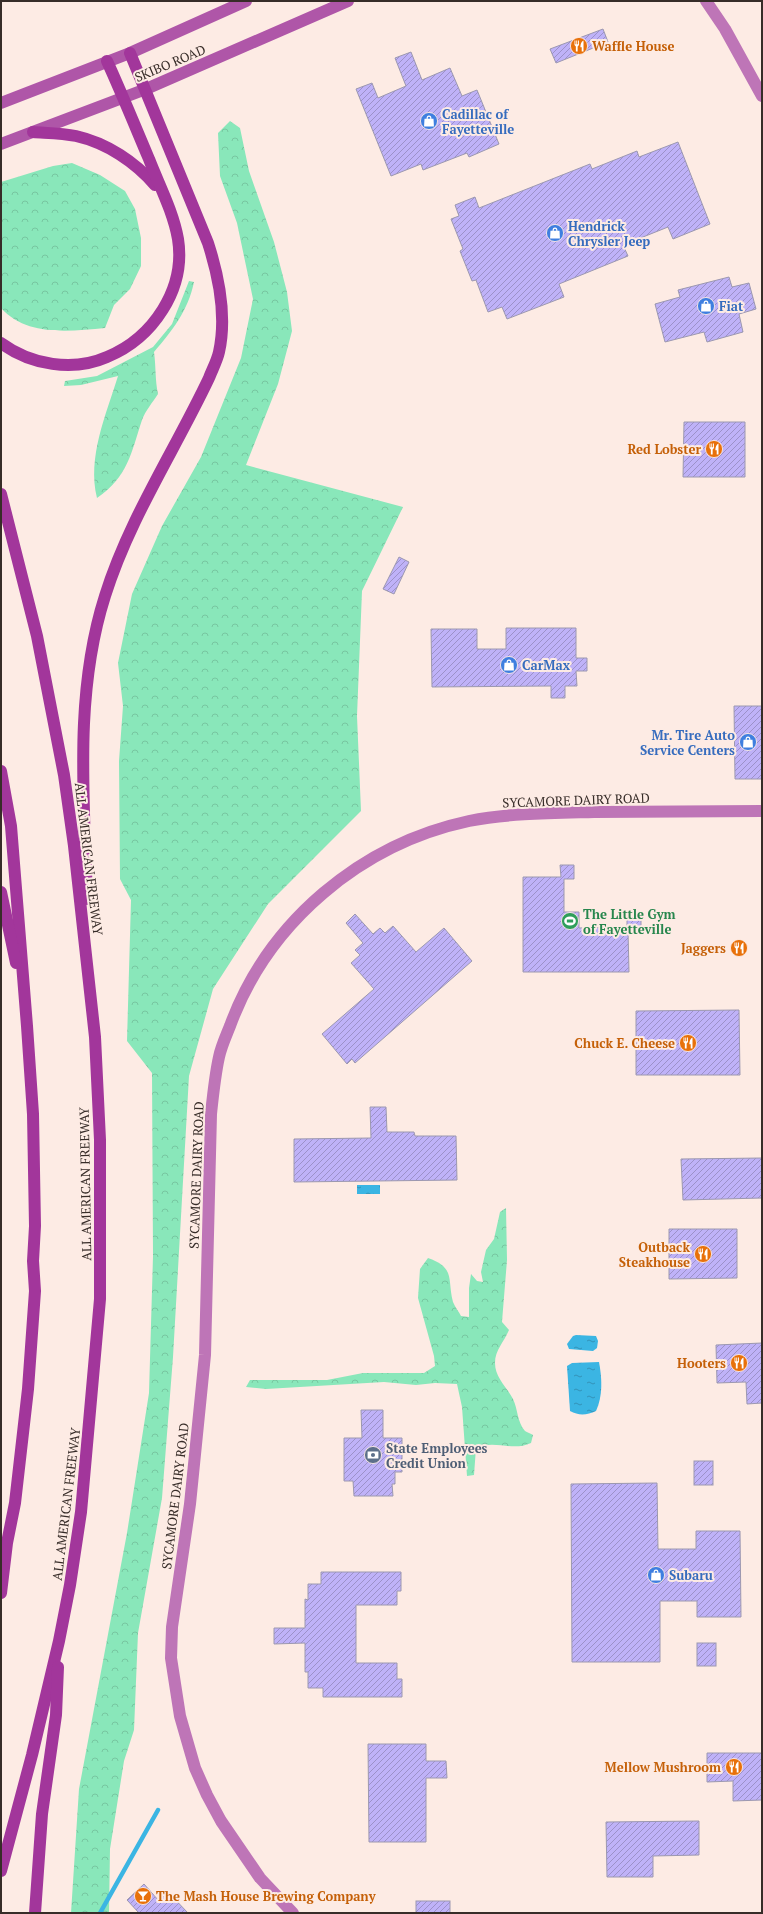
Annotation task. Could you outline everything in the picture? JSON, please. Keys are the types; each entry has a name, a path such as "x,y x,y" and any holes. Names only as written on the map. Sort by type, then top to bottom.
{"highway":[{"path":"90,984 84,789 84,728 91,657 105,596 130,532 209,378 219,352 222,329 222,305 212,257 146,89 130,53"},
{"path":"1,343 28,358 62,365 83,364 104,359 134,343 149,329 162,312 171,294 177,273 179,253 178,239 173,218 107,61"},
{"path":"33,132 75,136 98,143 127,159 144,172 165,199"},
{"name":"ALL AMERICAN FREEWAY","path":"1,494 37,636 64,775 90,984 95,1038 100,1140 100,1299 81,1512 70,1585 59,1641 32,1755 1,1871"},
{"path":"1,771 11,826 27,1026 33,1114 35,1226 34,1313 22,1445 1,1593"},
{"path":"1,892 27,1026"},
{"path":"1,1576 5,1563"},
{"path":"35,1913 42,1814 56,1715 59,1641"}],"main road":[{"name":"SKIBO ROAD","path":"1,103 130,53 246,1"},
{"name":"SKIBO ROAD","path":"1,144 146,89 348,1"}],"street":[{"path":"706,1 725,30 762,96"},
{"name":"SYCAMORE DAIRY ROAD","path":"293,1913 260,1878 221,1821 207,1795 195,1768 181,1722 171,1658 172,1627 190,1504 205,1355 211,1114 214,1083 219,1056 237,1006 262,961 294,920 332,885 351,871 373,857 418,836 469,821 529,814 762,811"}],"green space":[{"path":"230,121 240,128 249,171 274,242 287,292 292,331 278,384 246,465 403,507 362,591 357,716 361,811 268,904 213,989 189,1076 173,1357 162,1498 138,1633 134,1730 124,1761 110,1849 109,1913 71,1913 79,1789 127,1533 149,1393 153,1256 152,1073 127,1041 131,900 120,879 119,761 123,706 118,663 132,594 162,526 201,457 241,358 253,299 237,223 220,176 218,133"},
{"path":"72,163 100,175 125,191 135,209 141,238 141,266 130,289 114,305 105,328 64,331 36,328 23,324 11,317 1,308 1,182 53,166"},
{"path":"189,281 194,282 188,302 173,328 154,352 158,394 143,417 131,454 122,473 116,482 97,498 94,467 96,452 103,421 118,376 81,385 64,386 65,381 97,376 153,347 172,324"},
{"path":"506,1208 507,1260 502,1322 509,1330 496,1354 495,1363 499,1378 513,1399 522,1427 525,1431 533,1435 531,1443 517,1446 490,1445 476,1448 474,1475 467,1476 462,1407 457,1384 435,1383 416,1385 384,1382 266,1389 246,1387 250,1380 327,1380 363,1373 424,1373 435,1366 434,1356 418,1298 420,1269 428,1258 443,1266 449,1275 451,1294 454,1304 461,1316 469,1317 469,1288 471,1274 477,1281 483,1282 481,1272 486,1250 494,1239 500,1212"}],"water":[{"path":"357,1185 380,1185 380,1194 357,1194"},
{"path":"573,1336 596,1336 598,1341 597,1348 593,1351 569,1349 567,1344"},
{"path":"599,1362 601,1387 600,1399 596,1411 577,1414 570,1411 567,1366 572,1363"}],"building":[{"name":"Waffle House","path":"603,29 608,42 556,63 550,49"},
{"name":"Cadillac of Fayetteville","path":"411,52 422,80 450,68 462,96 477,90 499,144 469,157 467,153 423,170 421,164 391,176 356,89 372,83 378,98 406,86 395,58"},
{"name":"Hendrick Chrysler Jeep","path":"678,142 710,224 673,239 668,227 623,245 628,256 559,284 564,297 507,319 502,307 488,312 476,280 472,281 460,251 463,249 451,219 459,216 455,205 475,197 479,208 590,164 592,169 637,151 639,157"},
{"name":"Fiat","path":"729,277 732,287 749,283 756,309 739,314 743,332 707,342 704,332 665,342 655,304 680,297 678,290"},
{"name":"Red Lobster","path":"684,422 745,422 745,477 683,477"},
{"path":"399,557 409,562 394,594 383,589"},
{"name":"CarMax","path":"506,628 576,628 576,658 587,658 587,671 576,671 577,686 565,686 565,698 551,698 551,686 432,687 431,629 477,629 477,649 506,649"},
{"name":"Mr. Tire Auto Service Centers","path":"734,706 762,706 762,779 735,779"},
{"path":"560,865 574,865 574,879 564,879 564,912 579,912 579,928 627,927 627,918 641,918 641,931 628,931 629,972 523,972 523,877 561,877"},
{"path":"355,914 373,934 380,928 385,933 393,926 416,952 444,928 472,961 355,1063 352,1059 347,1064 322,1034 374,989 351,963 360,955 355,950 363,943 346,923"},
{"name":"Chuck E. Cheese","path":"739,1010 740,1075 636,1075 636,1011"},
{"path":"370,1107 386,1107 387,1132 414,1132 415,1136 456,1136 457,1180 294,1182 294,1139 371,1138"},
{"path":"762,1158 762,1198 683,1200 681,1159"},
{"name":"Outback Steakhouse","path":"669,1229 737,1229 737,1278 669,1279"},
{"name":"Hooters","path":"762,1343 762,1403 747,1404 746,1382 717,1383 716,1345"},
{"name":"State Employees Credit Union","path":"361,1410 383,1410 383,1438 402,1438 402,1472 395,1472 395,1484 392,1484 393,1496 354,1496 353,1481 344,1481 344,1438 362,1438"},
{"path":"694,1461 713,1461 713,1485 694,1485"},
{"name":"Subaru","path":"657,1483 658,1549 696,1549 696,1531 740,1531 741,1617 697,1617 697,1601 660,1601 660,1662 572,1662 571,1484"},
{"path":"321,1572 401,1572 401,1591 397,1591 397,1605 356,1605 356,1663 397,1663 397,1679 402,1679 402,1697 323,1697 323,1688 308,1688 308,1672 305,1672 305,1643 274,1644 274,1628 305,1628 305,1599 308,1600 308,1584 321,1584"},
{"path":"697,1643 716,1643 716,1666 697,1666"},
{"path":"368,1744 426,1744 426,1761 446,1761 447,1778 426,1778 426,1842 369,1842"},
{"name":"Mellow Mushroom","path":"707,1753 762,1753 762,1800 733,1801 733,1781 707,1782"},
{"path":"699,1821 699,1855 653,1856 653,1877 607,1877 606,1822"},
{"name":"The Mash House Brewing Company","path":"144,1884 159,1901 168,1892 188,1913 139,1913 127,1900"},
{"path":"416,1901 450,1901 450,1913 416,1913"}],"waterway":[{"path":"100,1913 158,1810"}],"place":[{"name":"Waffle House","path":"579,46"},
{"name":"Cadillac of Fayetteville","path":"429,121"},
{"name":"Hendrick Chrysler Jeep","path":"555,233"},
{"name":"Fiat","path":"706,306"},
{"name":"Red Lobster","path":"714,449"},
{"name":"CarMax","path":"509,665"},
{"name":"Mr. Tire Auto Service Centers","path":"748,742"},
{"name":"The Little Gym of Fayetteville","path":"570,921"},
{"name":"Jaggers","path":"739,948"},
{"name":"Chuck E. Cheese","path":"688,1043"},
{"name":"Outback Steakhouse","path":"703,1254"},
{"name":"Hooters","path":"739,1363"},
{"name":"State Employees Credit Union","path":"373,1455"},
{"name":"Subaru","path":"656,1575"},
{"name":"Mellow Mushroom","path":"734,1767"},
{"name":"The Mash House Brewing Company","path":"143,1896"}]}
